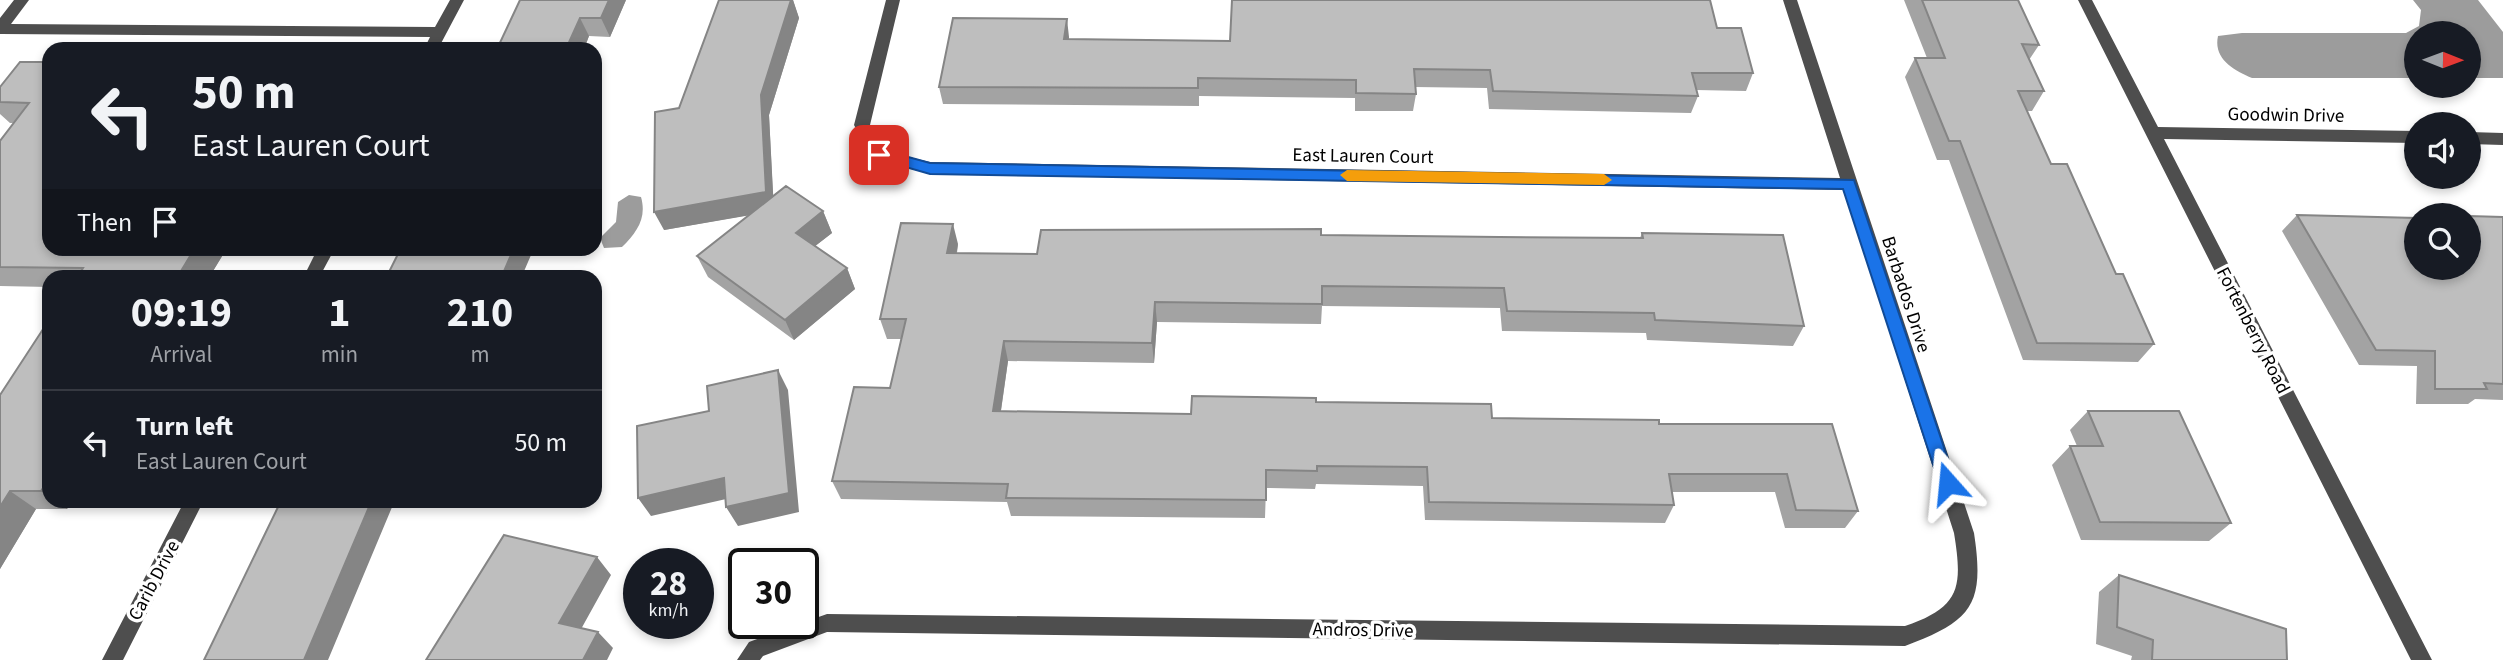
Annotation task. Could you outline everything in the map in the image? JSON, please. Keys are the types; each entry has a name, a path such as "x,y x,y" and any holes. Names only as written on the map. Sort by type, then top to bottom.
{"street":[{"path":"0,28 22,0"},
{"path":"435,42 457,0"},
{"name":"East Lauren Court","path":"893,0 862,125 879,155 930,168 1849,184"},
{"name":"Barbados Drive","path":"1790,0 1964,533 1971,570 1964,603"},
{"name":"Fortenberry Road","path":"2085,0 2422,660"},
{"path":"0,28 440,32"},
{"name":"Goodwin Drive","path":"2154,133 2404,137"},
{"path":"2481,138 2503,139"},
{"name":"Carib Drive","path":"111,660 191,508"},
{"name":"Andros Drive","path":"752,655 827,623 1905,636 1940,625 1964,603"}],"shaded area":[{"path":"2413,0 2478,0 2503,32 2503,78 2482,78 2482,21 2420,21 2421,10"},
{"path":"2242,33 2404,33 2404,78 2252,78 2226,63 2217,44 2218,36"},
{"path":"629,195 641,197 642,218 622,247 604,248 602,236 616,222 618,202"}],"building":[{"path":"520,0 609,0 601,18 580,18 569,42 500,42"},
{"path":"719,0 791,0 761,95 766,192 654,212 655,112 679,108"},
{"path":"1232,0 1710,0 1717,28 1741,28 1753,73 1692,73 1698,96 1493,91 1490,70 1414,69 1416,94 1356,93 1356,80 1198,78 1198,88 939,87 953,18 1067,19 1064,39 1230,41"},
{"path":"1922,0 2018,0 2039,45 2022,44 2044,91 2018,91 2051,164 2067,164 2116,274 2123,274 2154,344 2037,343 1960,141 1949,141 1915,58 1945,58"},
{"path":"20,62 42,62 42,256 190,256 182,270 0,267 0,141 29,103 0,102 0,87"},
{"path":"786,186 823,211 796,233 847,268 785,320 697,256"},
{"path":"2297,215 2404,218 2404,280 2481,280 2481,216 2503,217 2503,384 2484,383 2487,389 2435,389 2435,351 2376,350"},
{"path":"901,223 953,224 947,253 1037,254 1041,230 1321,229 1321,235 1643,238 1642,233 1783,235 1804,326 1655,320 1654,313 1507,311 1504,288 1322,286 1322,304 1155,302 1152,343 1004,341 993,411 1191,414 1192,396 1316,398 1316,402 1491,404 1492,418 1659,420 1659,424 1832,424 1858,511 1796,510 1787,474 1669,474 1674,505 1429,502 1427,467 1317,466 1317,471 1266,470 1266,500 1006,498 1008,484 832,481 854,387 890,388 906,319 880,319"},
{"path":"397,256 511,256 505,270 390,270"},
{"path":"42,331 42,490 10,491 0,507 0,395"},
{"path":"778,370 789,493 726,507 724,478 638,498 637,426 709,411 707,386"},
{"path":"2088,411 2179,411 2231,523 2100,522 2070,446 2103,446"},
{"path":"278,508 369,508 304,660 204,660"},
{"path":"504,535 597,557 559,623 598,632 583,660 426,660"},
{"path":"2119,575 2286,629 2287,660 2152,660 2153,640 2117,627"}],"slow traffic":[{"path":"1347,175 1604,180"}],"route":[{"path":"879,155 930,168 1849,184 1948,483"}]}
